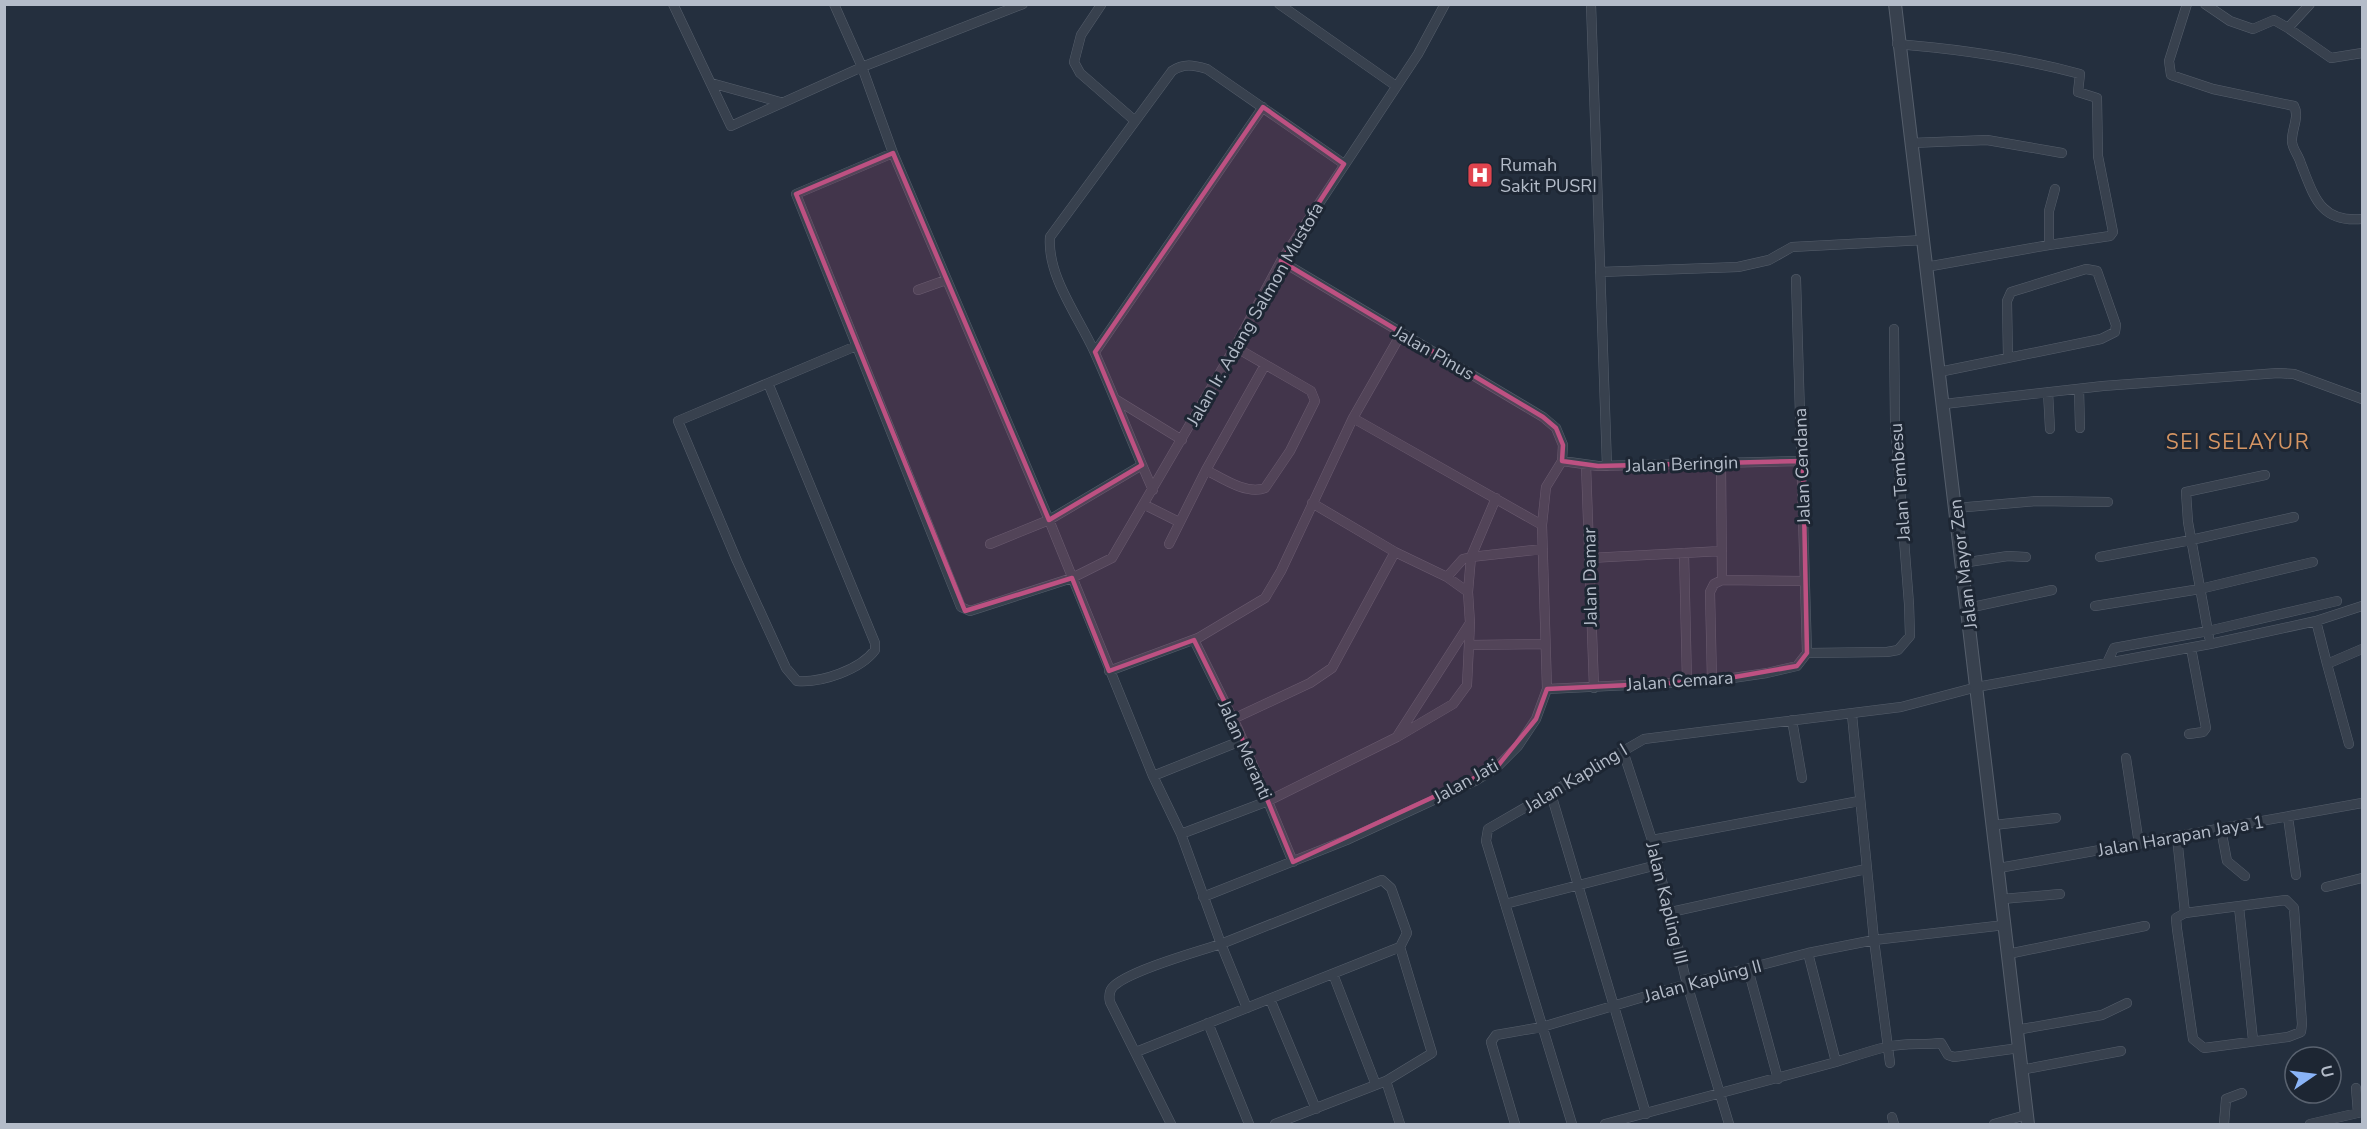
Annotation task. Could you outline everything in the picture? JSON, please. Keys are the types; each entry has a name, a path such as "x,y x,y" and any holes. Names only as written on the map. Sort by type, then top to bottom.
{"street":[{"path":"673,4 731,126 862,67 1023,4"},
{"path":"834,4 862,67 893,153 1049,520 1109,671 1153,776 1181,834 1221,944 1248,1008"},
{"path":"1101,4 1081,35 1074,62 1080,73 1134,120"},
{"path":"1279,4 1396,86"},
{"name":"Jalan Ir. Adang Salmon Mustofa","path":"893,153 796,194 961,607 970,611 1072,578 1112,558 1235,347 1281,261 1396,86 1445,4"},
{"path":"1591,4 1607,466"},
{"name":"Jalan Mayor Zen","path":"1895,4 1898,44 1924,240 1994,825 2027,1120"},
{"path":"2187,4 2169,61 2171,75 2213,89 2294,106 2296,113 2292,143 2308,187 2328,213 2343,219 2362,219"},
{"path":"2205,4 2247,28 2256,29 2274,20 2331,58 2362,53"},
{"path":"2289,28 2310,4"},
{"path":"1898,44 1935,47 2044,64 2080,74 2078,92 2097,98 2098,156 2114,232 2110,236 1926,267"},
{"path":"1153,490 1095,352 1053,267 1049,251 1050,237 1172,71 1189,64 1207,69 1344,164"},
{"path":"711,83 780,102"},
{"path":"1095,352 1263,107"},
{"path":"1911,143 1987,140 2062,153"},
{"path":"2049,245 2049,211 2055,189"},
{"path":"1600,272 1738,267 1769,260 1792,247 1813,244 1924,240"},
{"name":"Jalan Pinus","path":"1281,261 1543,417 1556,428 1563,445 1562,460"},
{"path":"1940,372 2101,339 2115,332 2116,325 2097,271 2086,269 2011,292 2007,301 2008,358"},
{"name":"Jalan Cendana","path":"1796,279 1807,653"},
{"path":"918,290 946,280"},
{"name":"Jalan Tembesu","path":"1807,653 1887,652 1898,650 1910,636 1895,423 1894,329"},
{"path":"1109,671 1194,640 1265,598 1281,572 1353,418 1401,334"},
{"path":"768,383 875,643 875,650 870,658 850,669 810,682 797,681 786,668 736,561 678,421 768,383 856,346"},
{"path":"1206,470 1225,480 1260,490 1265,488 1290,451 1315,401 1315,395 1235,347"},
{"path":"1169,544 1206,470 1265,365"},
{"path":"1944,404 2079,389 2278,373 2294,374 2362,399"},
{"path":"2079,389 2079,428"},
{"path":"2048,392 2050,429"},
{"path":"1115,399 1182,440"},
{"path":"1353,418 1542,525"},
{"name":"Jalan Beringin","path":"1562,460 1607,466 1803,460"},
{"name":"Jalan Jati","path":"1203,897 1349,839 1496,768 1518,746 1536,719 1546,688 1542,525 1546,487 1562,460"},
{"path":"1722,463 1722,580"},
{"path":"990,544 1049,520 1142,465"},
{"name":"Jalan Damar","path":"1586,465 1594,688"},
{"path":"2210,644 2191,540 2186,492 2265,474"},
{"path":"1181,834 1268,801 1397,737 1453,704 1467,685 1470,645 1468,591 1471,556 1496,498"},
{"path":"1956,507 2036,501 2108,502"},
{"path":"1312,503 1395,552 1447,577 1468,591"},
{"path":"1144,505 1179,522"},
{"path":"2100,557 2294,517"},
{"path":"1447,577 1463,559 1471,556 1543,549"},
{"path":"1590,558 1722,551"},
{"path":"1233,719 1310,683 1332,668 1395,552"},
{"path":"1684,553 1687,682"},
{"path":"1962,563 2008,556 2026,557"},
{"path":"2095,606 2200,589 2313,562"},
{"path":"1712,681 1710,592 1714,584 1722,580 1805,580"},
{"path":"1968,608 2038,595 2052,590"},
{"path":"2107,663 2114,648 2208,631 2337,601"},
{"name":"Jalan Kapling I","path":"1572,1125 1505,904 1486,833 1488,829 1644,740 1901,707 1977,687 2191,648 2316,621 2362,606"},
{"path":"2316,621 2349,744"},
{"path":"1397,737 1470,623"},
{"name":"Jalan Meranti","path":"1194,640 1243,740 1293,862"},
{"path":"1470,645 1545,644"},
{"path":"2189,735 2203,732 2206,728 2191,648"},
{"path":"2326,664 2362,649"},
{"name":"Jalan Cemara","path":"1546,688 1594,688 1712,681 1797,666 1807,653"},
{"path":"1852,714 1866,869 1890,1063"},
{"path":"1792,720 1802,778"},
{"path":"1153,776 1243,740"},
{"name":"Jalan Kapling III","path":"1623,751 1652,840 1687,984 1729,1125"},
{"path":"2126,758 2139,844"},
{"path":"1551,794 1646,1114"},
{"path":"1652,840 1859,801"},
{"name":"Jalan Harapan Jaya 1","path":"1999,868 2362,803"},
{"path":"2288,817 2296,875"},
{"path":"1994,825 2056,818"},
{"path":"2221,829 2228,861 2245,876"},
{"path":"2177,837 2185,913"},
{"path":"1505,904 1657,865"},
{"path":"1671,912 1866,869"},
{"path":"2326,887 2362,878"},
{"path":"1136,1052 1400,947 1407,933 1391,888 1382,880 1221,944 1167,961 1119,982 1112,989 1110,1002 1170,1125"},
{"path":"2002,899 2060,894"},
{"path":"2286,900 2294,908 2301,1032 2288,1037 2205,1048 2193,1039 2176,918 2185,913 2286,900"},
{"path":"2239,907 2253,1040"},
{"name":"Jalan Kapling II","path":"1515,1125 1496,1063 1492,1038 1542,1027 1687,984 1808,953 1874,940 2005,925"},
{"path":"2008,954 2145,926"},
{"path":"1275,1125 1386,1081 1430,1055 1433,1050 1400,947"},
{"path":"1808,953 1836,1062"},
{"path":"1748,969 1778,1079"},
{"path":"1333,974 1376,1085"},
{"path":"1270,999 1316,1109"},
{"path":"2016,1030 2102,1015 2127,1003"},
{"path":"1208,1023 1249,1125"},
{"path":"1605,1125 1887,1047 1915,1043 1926,1046 1940,1043 1948,1055 1954,1057 2019,1048"},
{"path":"2021,1070 2121,1051"},
{"path":"1386,1081 1400,1125"},
{"path":"2310,1125 2360,1112 2356,1088"},
{"path":"2224,1125 2226,1099 2242,1093"},
{"path":"1994,1125 2027,1120"}],"highlighted area":[{"path":"1263,107 1344,164 1281,261 1543,417 1556,428 1563,445 1562,461 1598,466 1803,461 1807,653 1797,666 1712,681 1547,689 1536,719 1496,768 1293,862 1238,729 1194,640 1109,671 1072,578 965,611 796,194 893,153 1049,520 1142,465 1095,352"}],"place":[{"name":"Rumah Sakit PUSRI","path":"1480,175"}],"district":[{"name":"SEI SELAYUR","path":"2238,442"}]}
